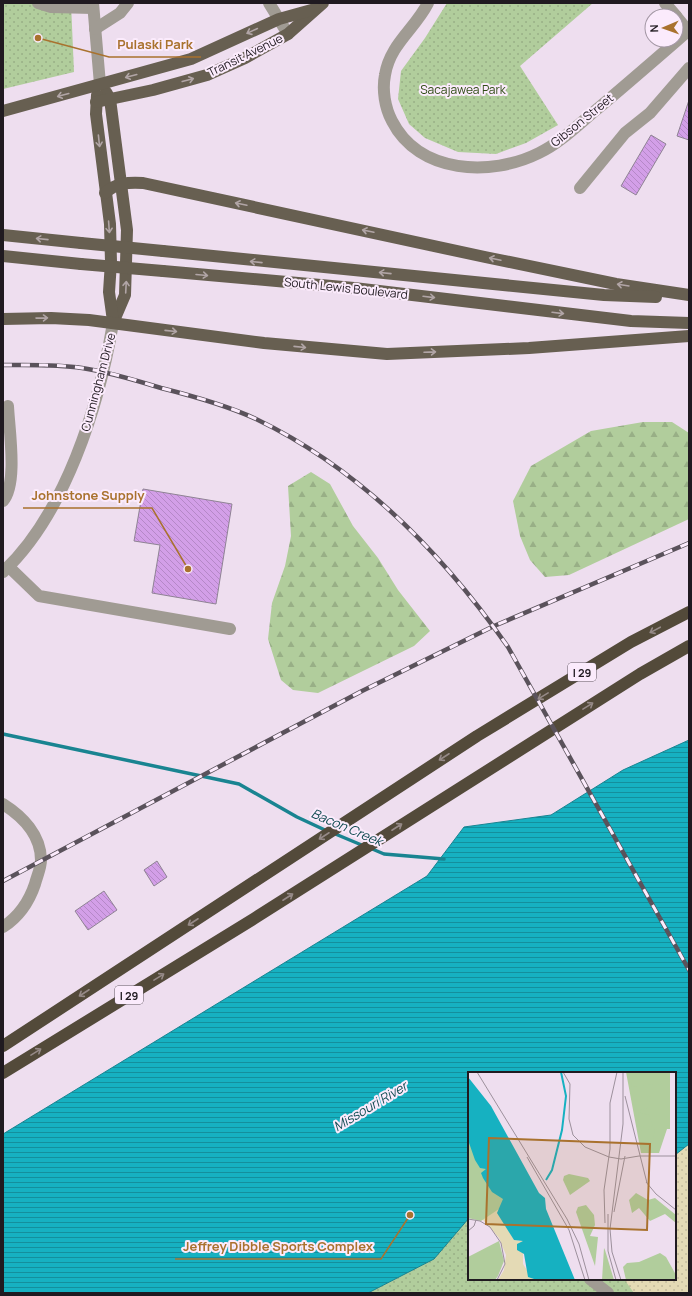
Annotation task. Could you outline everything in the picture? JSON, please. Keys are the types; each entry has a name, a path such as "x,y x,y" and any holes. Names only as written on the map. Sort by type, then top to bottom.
{"highway":[{"name":"I 29","path":"3,1046 477,736 631,642 689,612"},
{"name":"I 29","path":"3,1073 255,918 507,756 640,674 689,646"}],"main road":[{"name":"Transit Avenue","path":"3,111 191,59 279,19 319,6"},
{"name":"Transit Avenue","path":"96,102 153,90 207,75 245,58 288,34 319,6"},
{"path":"100,84 110,99 127,230 125,295 113,323"},
{"name":"Cunningham Drive","path":"100,84 96,102 105,193 110,224 111,262 109,292 113,323"},
{"path":"105,193 112,186 143,183 500,260 616,284 689,296"},
{"name":"South Lewis Boulevard","path":"3,235 604,295 689,296"},
{"name":"South Lewis Boulevard","path":"3,256 354,288 631,321 689,323"},
{"path":"3,319 51,318 113,323 271,343 387,354 529,348 689,336"}],"street":[{"path":"38,3 51,7 93,5 100,84"},
{"path":"95,29 120,13 128,3"},
{"path":"269,3 288,34"},
{"name":"Gibson Street","path":"428,3 392,52 385,75 384,96 389,116 397,131 406,142 418,152 448,164 473,168 494,168 518,162 556,144 657,48"},
{"path":"580,188 625,134 650,113 689,68"},
{"name":"Cunningham Drive","path":"6,570 42,523 64,482 90,419 109,346 113,323"},
{"path":"3,500 10,490 11,475 8,406"},
{"path":"6,570 39,596 230,629"},
{"path":"3,804 27,822 34,836 41,860 33,892 15,919 3,927"},
{"path":"591,1280 608,1293"}],"green space":[{"path":"3,3 71,3 74,72 3,89"},
{"name":"Sacajawea Park","path":"447,3 593,3 520,66 558,125 526,143 496,154 458,152 425,138 409,124 398,99 401,71 425,38"},
{"path":"3,30 8,59 3,59"},
{"path":"643,422 672,422 689,433 689,519 569,575 545,577 530,560 520,536 513,501 531,466 591,431"},
{"path":"311,472 330,484 353,526 378,558 398,590 430,631 414,646 318,693 293,690 281,680 268,639 272,603 285,566 291,536 288,486"},
{"path":"468,1151 468,1280 625,1280 634,1293 208,1293"}],"sand":[{"path":"689,1140 689,1293 368,1293 468,1279 676,1280 676,1143"}],"water":[{"name":"Missouri River","path":"689,740 689,1144 676,1154 676,1072 468,1072 468,1219 434,1259 368,1293 3,1293 3,1134 427,876 464,827 551,815 623,770"}],"building":[{"path":"689,100 689,140 677,136"},
{"path":"651,135 666,144 636,195 621,186"},
{"path":"143,489 232,504 216,604 152,593 160,545 134,541"},
{"path":"157,861 167,877 154,886 144,870"},
{"path":"104,891 117,910 88,930 75,911"}],"waterway":[{"name":"Bacon Creek","path":"3,734 239,784 297,817 327,831"},
{"name":"Bacon Creek","path":"333,833 364,846"},
{"name":"Bacon Creek","path":"370,848 384,854 444,859"}],"railway":[{"path":"3,365 52,365 92,370 122,376 233,409 294,439 330,463 397,517 456,579 508,647 689,970"},
{"path":"3,881 362,691 494,626 689,543"}],"place":[{"name":"Pulaski Park","path":"38,38"},
{"name":"Johnstone Supply","path":"188,569"},
{"name":"Jeffrey Dibble Sports Complex","path":"410,1215"}]}
